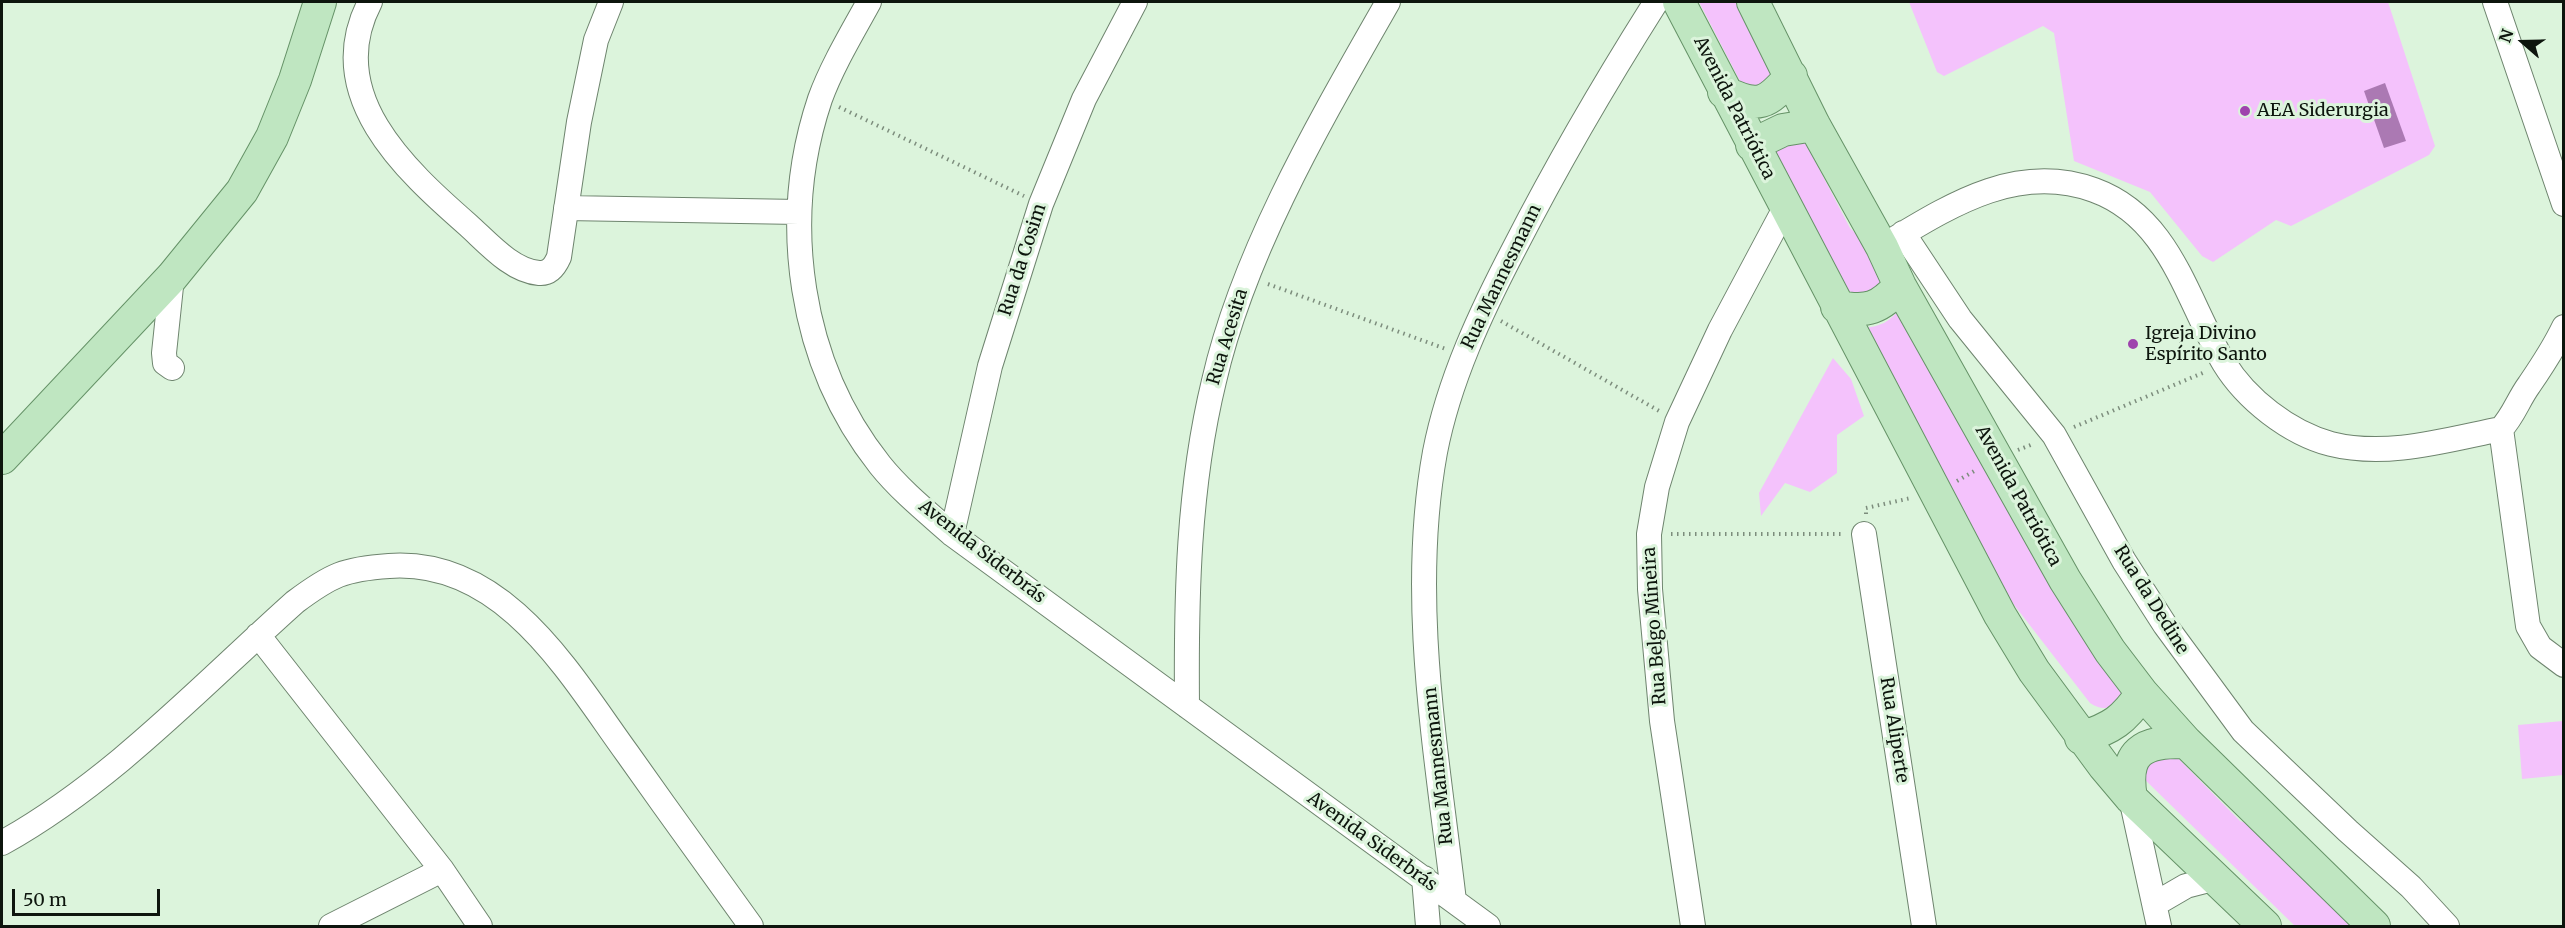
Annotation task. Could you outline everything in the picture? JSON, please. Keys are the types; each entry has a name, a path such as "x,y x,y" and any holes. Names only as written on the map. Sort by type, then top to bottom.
{"main road":[{"path":"2,458 172,277 242,190 272,137 295,80 320,2"},
{"name":"Avenida Patriótica","path":"1679,2 1724,92 2000,615 2034,670 2081,738 2131,798 2217,878 2265,927"},
{"name":"Avenida Patriótica","path":"1753,2 1814,125 1892,240 1900,286 2065,580 2110,651 2142,693 2186,742 2374,927"},
{"path":"1724,92 1744,101 1763,102 1776,94 1791,76"},
{"path":"1752,145 1784,130 1814,125"},
{"path":"1837,307 1870,309 1883,303 1900,286"},
{"path":"2081,738 2103,731 2121,720 2142,693"},
{"path":"2131,798 2128,774 2139,751 2154,743 2186,742"}],"street":[{"path":"370,2 358,30 356,74 367,109 380,134 403,162 486,242 510,261 530,271 546,273 556,265 562,243 579,122 596,40 611,2"},
{"name":"Avenida Siderbrás","path":"869,2 821,98 804,170 799,212 801,268 809,317 822,363 859,436 881,466 952,534 1487,926"},
{"name":"Rua da Cosim","path":"952,534 990,366 1041,204 1084,99 1135,2"},
{"name":"Rua Acesita","path":"1187,706 1187,612 1194,497 1214,381 1226,334 1247,276 1281,201 1388,2"},
{"name":"Rua Mannesmann","path":"1454,901 1426,652 1425,571 1428,502 1435,451 1446,407 1482,310 1539,198 1656,2"},
{"path":"2495,2 2564,204"},
{"path":"1892,240 1945,209 1981,193 2015,183 2046,181 2073,183 2119,202 2149,227 2176,266 2224,363 2245,389 2285,423 2331,444 2395,449 2501,429 2512,417 2564,327"},
{"path":"566,208 799,212"},
{"name":"Rua Belgo Mineira","path":"1694,927 1662,722 1650,589 1649,534 1657,487 1677,422 1720,330 1785,208"},
{"name":"Rua da Dedine","path":"1892,240 1960,319 2054,435 2124,561 2165,625 2243,731 2348,831 2411,887 2447,927"},
{"path":"172,277 164,353 165,363 172,368"},
{"path":"2501,429 2528,626 2540,646 2564,665"},
{"name":"Rua Aliperte","path":"1864,534 1924,927"},
{"path":"2,843 87,786 135,748 258,635 320,584 338,574 358,568 402,565 427,567 450,573 480,587 508,605 568,672 751,927"},
{"path":"258,635 442,870 480,927"},
{"path":"2131,798 2157,915"},
{"path":"331,927 442,870"},
{"path":"2157,915 2186,886 2217,878"},
{"path":"1424,879 1428,927"}],"path":[{"path":"821,98 1041,204"},
{"path":"1247,276 1464,356"},
{"path":"1482,310 1677,422"}],"shaded area":[{"path":"1699,2 1742,2 1776,69 1771,81 1753,88 1741,83"},
{"name":"AEA Siderurgia","path":"1909,2 2388,2 2435,146 2429,155 2291,226 2276,220 2213,262 2202,256 2150,192 2074,161 2054,33 2043,26 1944,76 1937,72"},
{"path":"2385,83 2406,141 2384,148 2364,91"},
{"path":"1802,136 1850,228 1865,242 1881,282 1870,292 1856,294 1849,291 1834,272 1771,155 1772,143"},
{"path":"1901,306 2124,682 2121,696 2114,705 2103,708 2090,703 2001,588 1861,328 1884,323"},
{"path":"1833,358 1851,379 1864,416 1837,435 1837,473 1810,492 1785,483 1761,516 1759,493"},
{"path":"2563,721 2563,775 2522,779 2518,725"},
{"path":"2164,744 2240,821 2260,828 2359,926 2295,926 2138,773"}],"place":[{"name":"AEA Siderurgia","path":"2245,111"},
{"name":"Igreja Divino Espírito Santo","path":"2133,344"}]}
